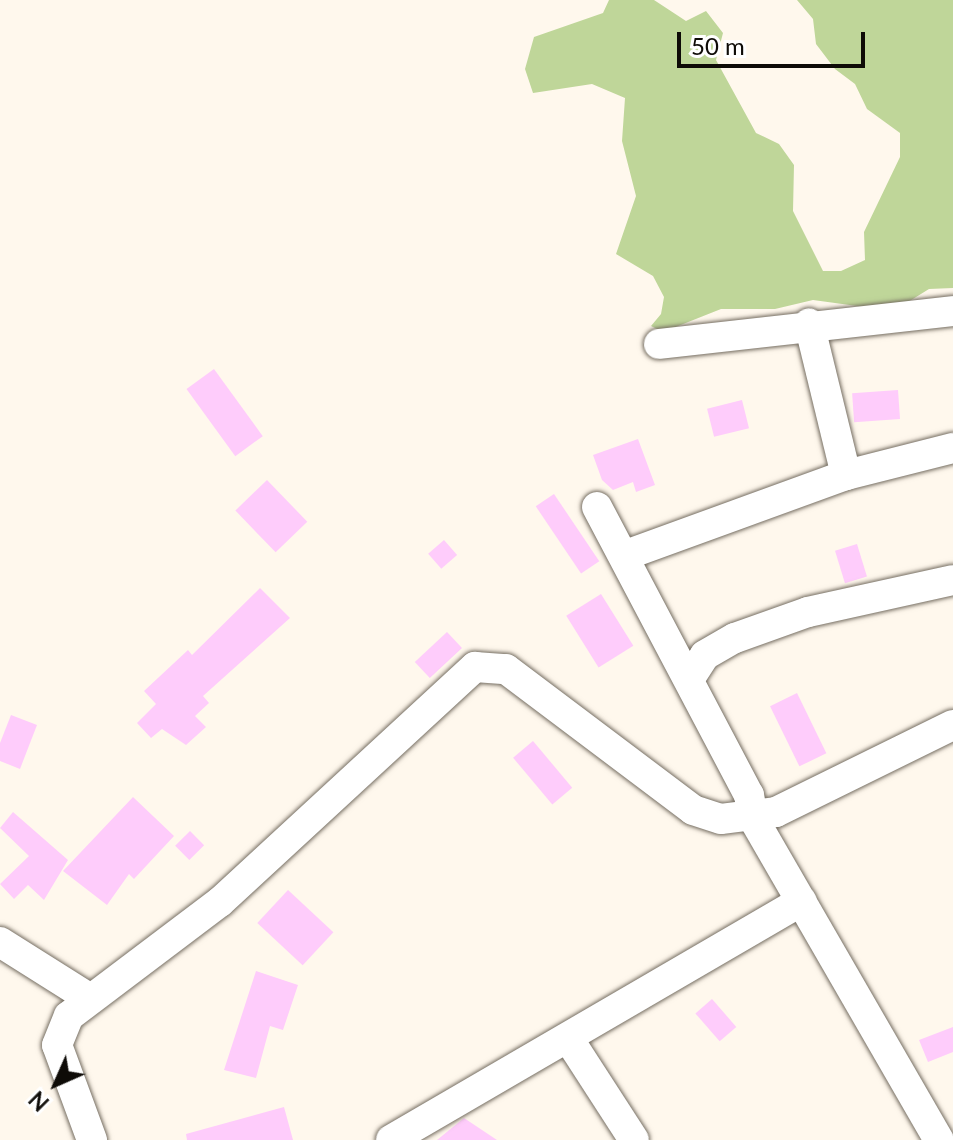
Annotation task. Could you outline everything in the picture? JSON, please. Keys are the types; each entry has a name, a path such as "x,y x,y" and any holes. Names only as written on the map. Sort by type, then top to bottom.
{"street":[{"path":"659,344 809,323 833,327 953,311"},
{"path":"809,323 846,475"},
{"path":"626,555 846,475 953,448"},
{"path":"597,507 626,555 749,795 753,818 939,1140"},
{"path":"690,678 705,655 735,638 808,612 953,580"},
{"path":"92,1140 57,1045 69,1016 220,902 475,667 506,669 693,810 721,819 753,818 776,812 953,725"},
{"path":"391,1140 802,901"},
{"path":"0,942 89,998"},
{"path":"568,1038 634,1140"}],"green space":[{"path":"609,0 654,0 686,21 706,11 723,33 716,60 756,133 779,144 794,165 793,211 823,271 841,271 865,260 864,232 900,157 900,133 867,109 855,84 835,69 816,44 813,19 797,0 953,0 953,288 929,289 908,302 879,309 813,300 775,309 721,309 663,332 651,326 661,314 664,297 653,276 616,254 636,196 622,141 625,98 592,84 533,93 525,69 534,37 603,13"}],"building":[{"path":"214,369 263,436 235,456 186,389"},
{"path":"898,390 900,419 854,422 852,393"},
{"path":"742,400 749,428 714,437 707,409"},
{"path":"638,439 655,485 636,492 633,482 613,490 602,480 593,455"},
{"path":"267,480 307,522 276,552 235,511"},
{"path":"554,494 599,561 581,573 536,506"},
{"path":"444,540 457,555 441,569 428,554"},
{"path":"857,544 867,577 845,583 835,551"},
{"path":"260,588 290,618 203,696 209,703 195,716 206,727 186,745 162,729 151,738 137,723 156,704 144,691 188,650 192,655"},
{"path":"601,594 633,646 599,667 566,616"},
{"path":"447,632 462,648 430,678 415,662"},
{"path":"797,693 826,753 799,766 770,706"},
{"path":"11,715 37,725 20,769 0,761 0,743"},
{"path":"533,741 572,788 552,804 513,758"},
{"path":"133,797 174,836 134,879 129,874 107,905 63,871"},
{"path":"13,812 68,860 44,900 28,885 14,899 0,884 29,856 0,828"},
{"path":"190,831 204,845 189,860 175,846"},
{"path":"288,890 333,932 303,965 257,923"},
{"path":"256,971 298,985 283,1030 270,1026 256,1078 224,1070"},
{"path":"712,999 736,1027 720,1041 695,1013"},
{"path":"953,1027 953,1052 928,1062 919,1040"},
{"path":"284,1107 293,1140 187,1140 186,1134"},
{"path":"464,1118 497,1140 437,1140"}]}
